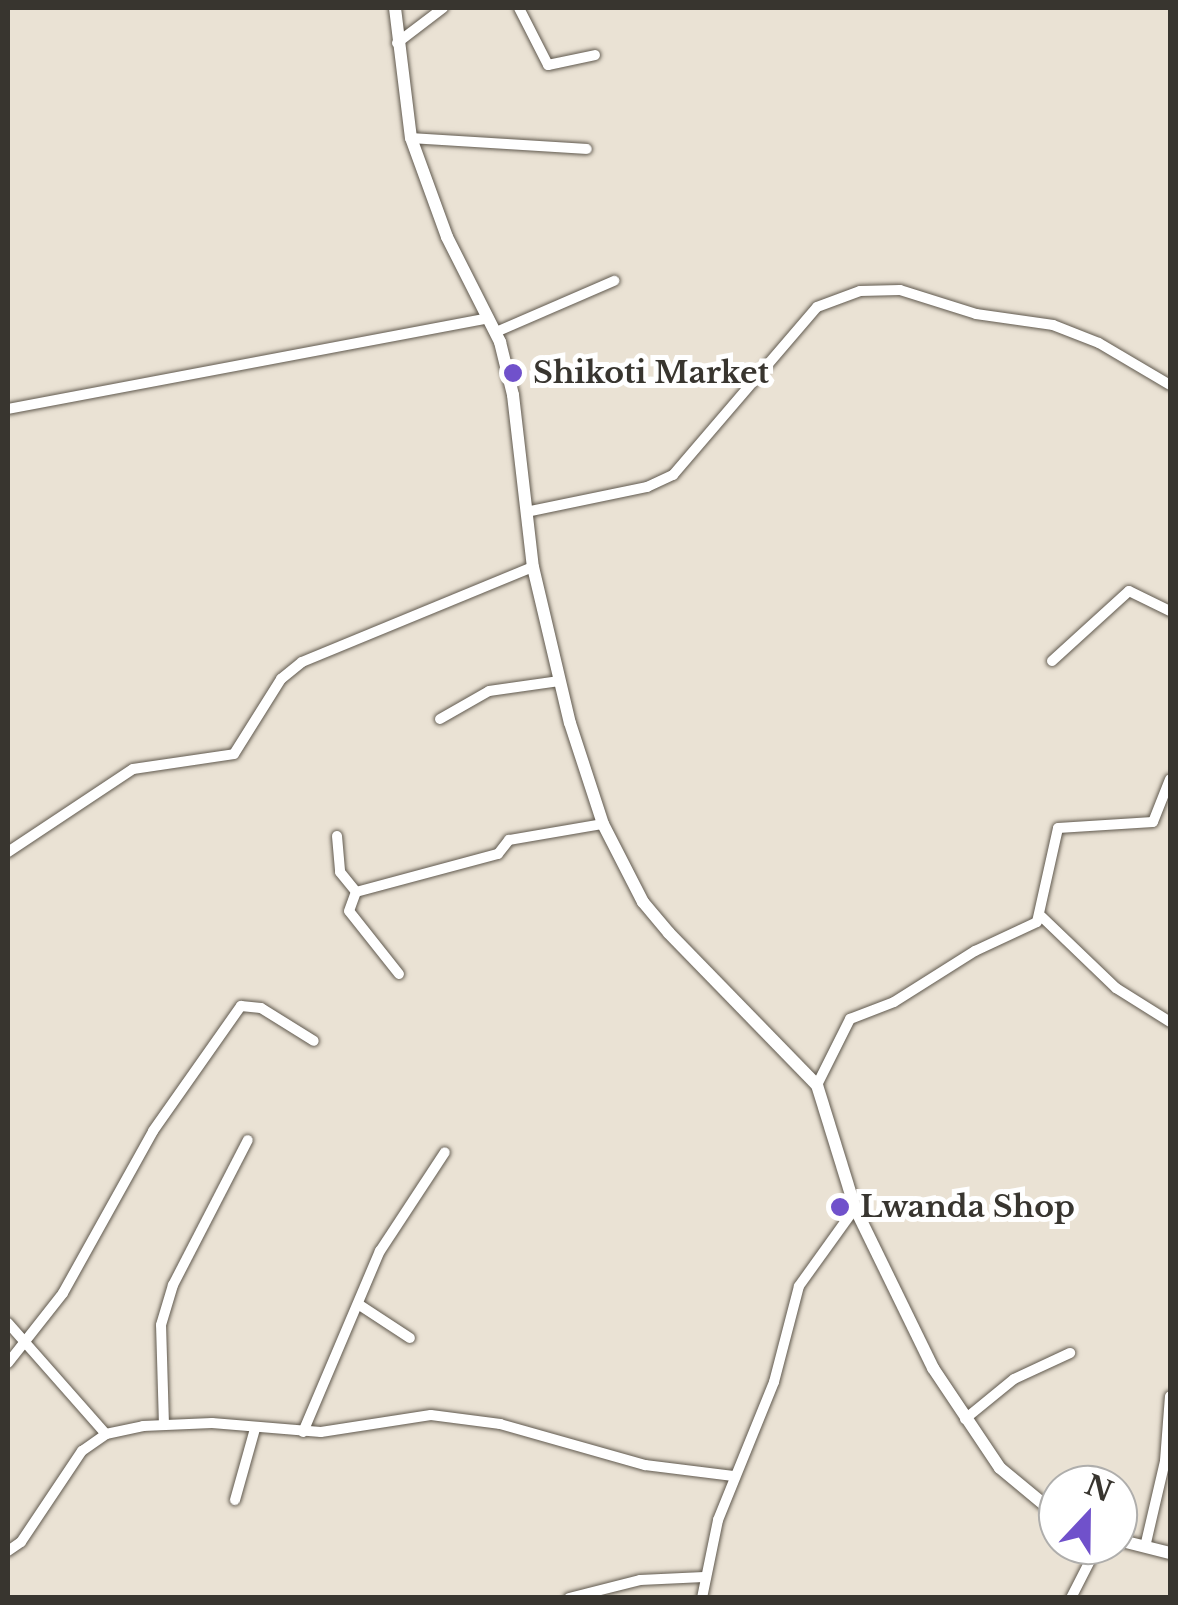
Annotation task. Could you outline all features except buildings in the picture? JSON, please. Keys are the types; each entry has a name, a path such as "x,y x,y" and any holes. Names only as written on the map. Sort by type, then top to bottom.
{"main road":[{"path":"395,8 396,44 411,138 447,237 496,332 513,395 533,567 560,680 603,824 643,902 668,934 817,1085 855,1208 965,1420 1010,1480 1038,1501"},
{"path":"1138,1545 1170,1553"}],"street":[{"path":"396,44 443,8"},
{"path":"519,8 548,65 595,55"},
{"path":"411,138 587,149"},
{"path":"496,332 614,280"},
{"path":"526,512 647,487 672,475 817,307 860,290 900,290 976,314 1053,325 1100,343 1170,385"},
{"path":"8,408 488,318"},
{"path":"8,852 133,769 231,756 281,679 302,662 533,567"},
{"path":"1052,661 1128,591 1170,611"},
{"path":"440,719 489,692 560,680"},
{"path":"817,1085 850,1018 894,1002 1042,916 1058,828 1153,822 1170,779"},
{"path":"356,892 498,854 508,840 603,824"},
{"path":"337,836 340,872 356,892"},
{"path":"356,892 350,911 399,974"},
{"path":"1042,916 1116,988 1170,1022"},
{"path":"8,1363 26,1344 97,1238 153,1132 241,1006 262,1008 314,1042"},
{"path":"164,1425 161,1325 173,1285 248,1140"},
{"path":"303,1432 380,1251 445,1152"},
{"path":"702,1598 704,1577 733,1476 774,1382 807,1268 855,1208"},
{"path":"358,1304 410,1338"},
{"path":"8,1323 106,1434"},
{"path":"965,1420 1014,1379 1070,1353"},
{"path":"1144,1547 1162,1480 1170,1396"},
{"path":"8,1551 21,1542 82,1451 106,1434 164,1425 303,1432 431,1415 500,1424 645,1465 733,1476"},
{"path":"236,1500 255,1428"},
{"path":"1072,1598 1088,1565"},
{"path":"568,1598 640,1580 704,1577"}],"place":[{"name":"Shikoti Market","path":"513,373"},
{"name":"Lwanda Shop","path":"840,1207"}]}
